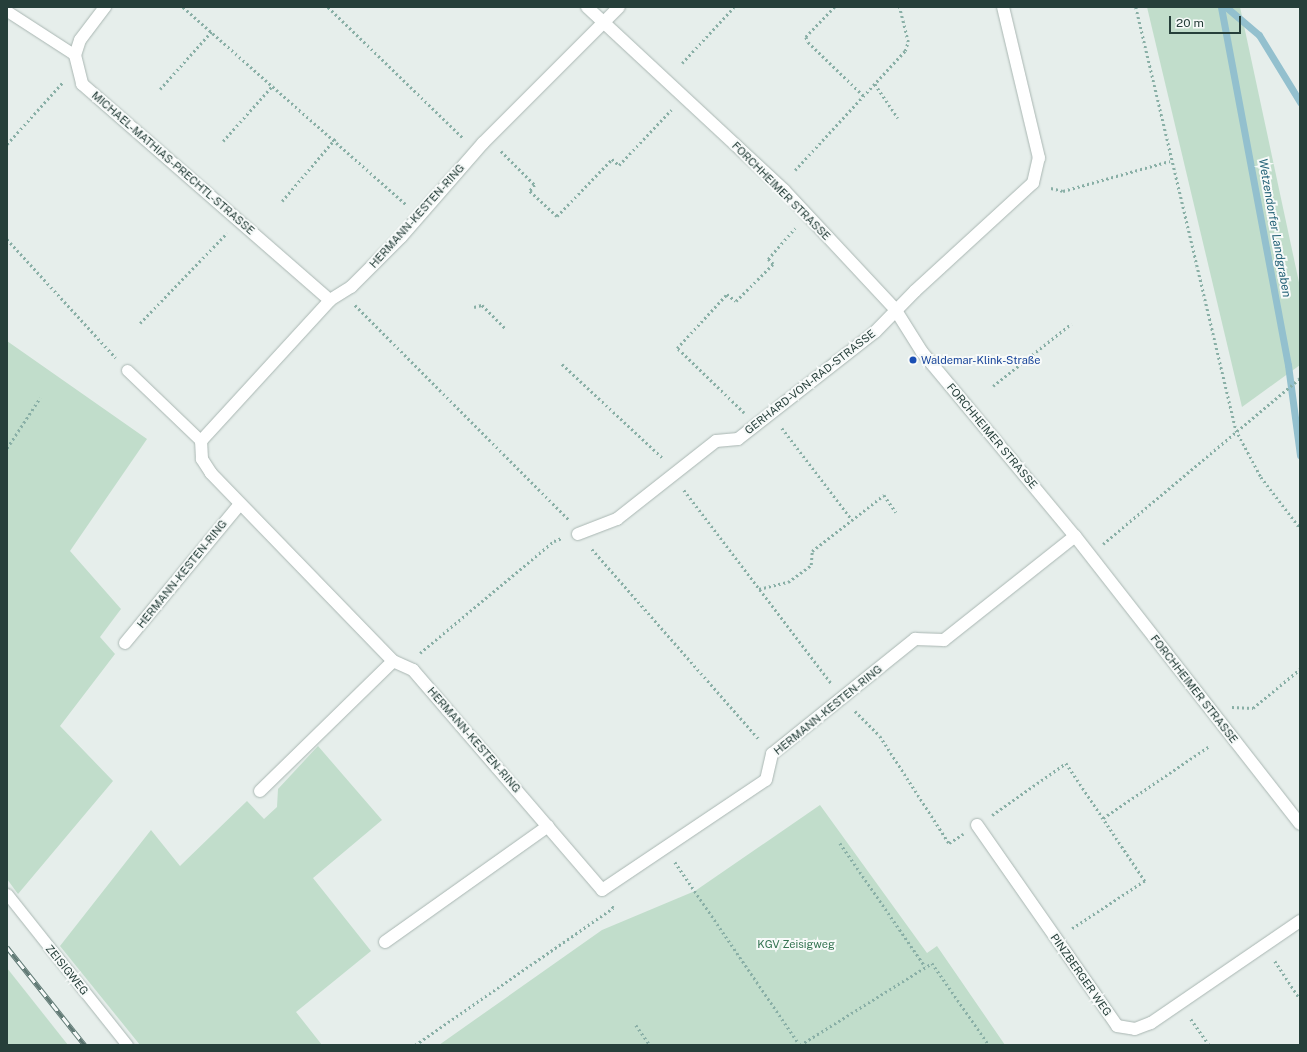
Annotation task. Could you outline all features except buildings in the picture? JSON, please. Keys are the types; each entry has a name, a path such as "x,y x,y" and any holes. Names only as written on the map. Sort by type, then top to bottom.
{"street":[{"name":"MICHAEL-MATHIAS-PRECHTL-STRASSE","path":"105,7 80,40 75,55 76,67 82,84 330,300"},
{"name":"FORCHHEIMER STRASSE","path":"587,7 808,214 895,310 922,352 1075,536 1300,824"},
{"name":"HERMANN-KESTEN-RING","path":"619,7 488,138 418,216 350,287 341,291 330,300 201,441 202,459 211,473 399,663 413,670 602,890 664,846 766,780 772,754 915,639 944,640 1075,536"},
{"path":"895,310 1033,183 1039,158 1003,7"},
{"name":"GERHARD-VON-RAD-STRASSE","path":"578,534 617,519 716,441 738,439 876,332 895,310"},
{"name":"HERMANN-KESTEN-RING","path":"125,643 240,504"},
{"path":"260,791 399,663"},
{"name":"PINZBERGER WEG","path":"977,825 1116,1026 1135,1030 1181,1005 1300,921"},
{"path":"386,942 548,826"}],"lane":[{"path":"7,11 75,55"},
{"path":"127,370 201,441"},
{"name":"ZEISIGWEG","path":"7,894 127,1045"}],"path":[{"path":"183,7 335,139 418,216"},
{"path":"328,7 476,151"},
{"path":"682,63 734,7"},
{"path":"835,7 806,37 808,42 864,96"},
{"path":"795,170 905,51 908,42 899,7"},
{"path":"1136,7 1170,161 1236,430 1260,477 1300,528"},
{"path":"160,89 212,31"},
{"path":"7,144 76,67"},
{"path":"875,84 898,118"},
{"path":"223,141 273,85"},
{"path":"488,138 535,185 530,191 557,216 612,159 619,165 684,97"},
{"path":"282,201 335,139"},
{"path":"1033,183 1063,191 1170,161"},
{"path":"756,425 677,348 727,294 736,301 773,264 768,259 808,214"},
{"path":"140,323 239,220"},
{"path":"7,239 127,370"},
{"path":"341,291 566,515 578,534 772,754"},
{"path":"474,307 482,305 505,328"},
{"path":"992,386 1071,324"},
{"path":"562,364 675,474 759,589 843,698 880,736 949,843 1066,763 1145,881 1057,940"},
{"path":"1089,555 1284,389 1299,378"},
{"path":"7,448 40,398"},
{"path":"771,414 852,520"},
{"path":"759,589 788,582 811,565 812,551 884,495 896,512"},
{"path":"399,663 554,541 578,534"},
{"path":"1208,705 1253,708 1300,669"},
{"path":"1103,818 1208,747"},
{"path":"840,843 925,966"},
{"path":"664,846 800,1045 932,963 989,1045"},
{"path":"415,1045 613,908 602,890"},
{"path":"1264,946 1300,999"},
{"path":"1181,1005 1209,1045"},
{"path":"636,1025 650,1045"}],"green space":[{"path":"1147,7 1240,7 1300,287 1300,365 1242,407"},
{"path":"7,341 147,439 70,551 121,609 100,637 115,654 60,726 113,781 18,894 7,879"},
{"path":"318,746 382,820 313,878 371,951 296,1012 322,1045 140,1045 60,946 151,830 180,866 247,801 264,819 277,807 278,789"},
{"name":"KGV Zeisigweg","path":"820,805 927,953 937,946 1005,1045 439,1045 602,930 695,891"},
{"path":"7,968 68,1045 7,1045"}],"waterway":[{"name":"Wetzendorfer Landgraben","path":"1221,7 1288,365 1300,455"},
{"name":"Wetzendorfer Landgraben","path":"1226,7 1259,35 1300,102"}],"railway":[{"path":"7,947 85,1045"}],"place":[{"name":"Waldemar-Klink-Straße","path":"913,360"}]}
